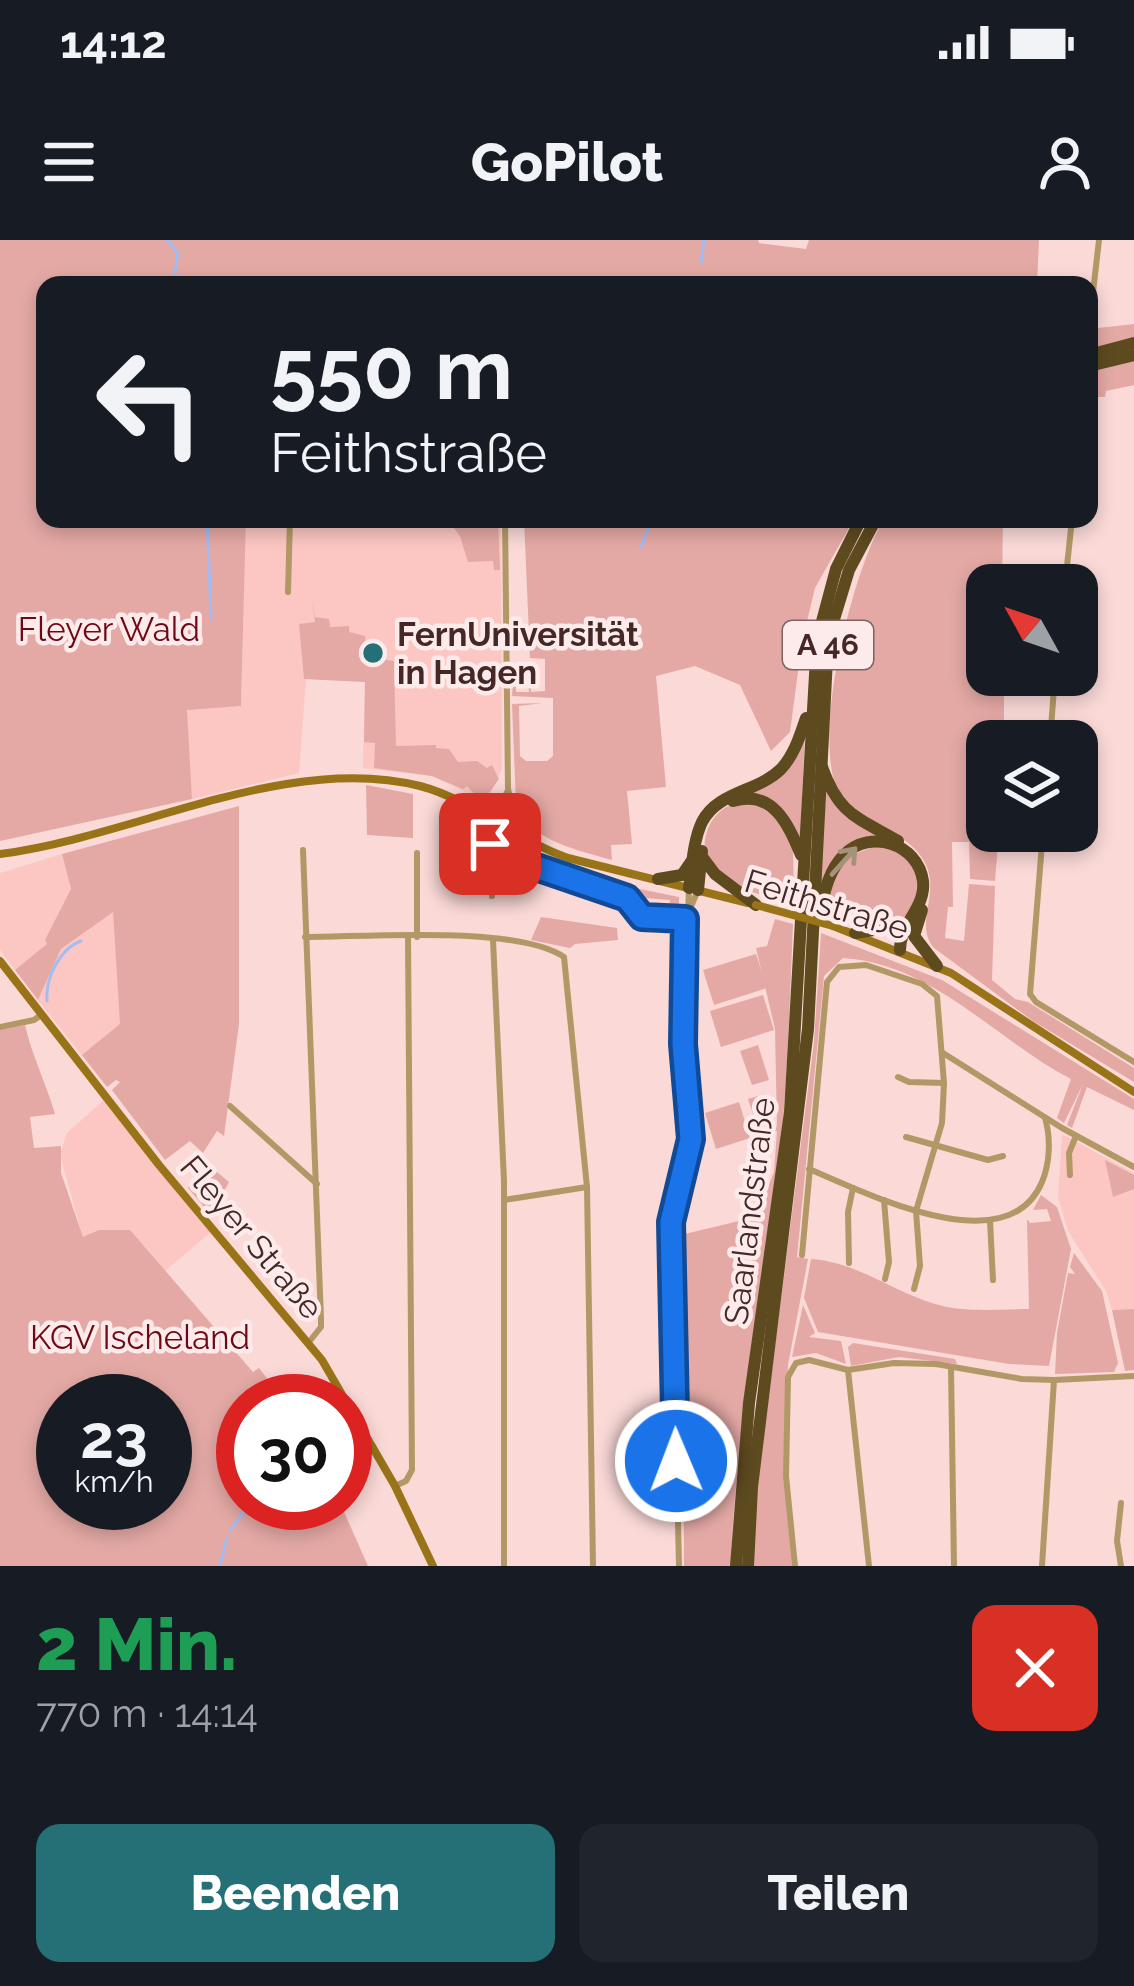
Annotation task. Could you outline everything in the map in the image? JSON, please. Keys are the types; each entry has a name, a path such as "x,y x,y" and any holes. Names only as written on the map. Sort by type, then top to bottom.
{"highway":[{"path":"1098,353 1134,343"},
{"path":"1098,364 1134,355"},
{"name":"A 46","path":"812,699 818,633 836,569 856,528"},
{"name":"A 46","path":"820,761 828,639 849,571 871,528"},
{"path":"693,889 702,822 715,806 771,778 788,761 812,699"},
{"name":"Saarlandstraße","path":"736,1566 749,1403 790,1112 812,699"},
{"path":"820,761 834,800 847,813 903,844 918,859 927,888 900,950"},
{"path":"812,945 820,761"},
{"path":"658,879 682,875 698,855 705,829 717,810 748,798 769,804 783,816 804,862"},
{"path":"812,945 834,868 862,844 895,844 919,867 924,888 909,930"},
{"path":"698,855 756,905"},
{"path":"855,933 909,930"},
{"path":"909,930 937,966"},
{"name":"Saarlandstraße","path":"748,1566 752,1487 800,1110 812,945"}],"main road":[{"name":"Feithstraße","path":"0,854 289,783 366,778 415,784 543,849 833,926 900,950 937,966 1131,1088"},
{"name":"Fleyer Straße","path":"0,961 159,1165 309,1342 395,1486 433,1566"}],"street":[{"path":"1095,276 1100,240"},
{"path":"288,592 290,528"},
{"path":"505,528 508,789 514,816 543,849"},
{"path":"1067,564 1071,528"},
{"path":"493,896 489,834 508,789"},
{"path":"303,850 321,1327 309,1342"},
{"path":"492,852 627,898 648,919 685,919"},
{"path":"1041,852 1030,994 1134,1062"},
{"path":"395,1486 412,1471 416,853"},
{"path":"679,1566 671,1222 691,1139 683,1044 685,919 693,889"},
{"path":"305,937 493,939 558,952 566,962 587,1187 593,1566"},
{"path":"493,939 504,1200 504,1566"},
{"path":"802,1255 827,982 839,968 866,964 931,989 940,1006 942,1124 916,1211 920,1266 914,1289"},
{"path":"0,1027 41,1015"},
{"path":"943,1053 1134,1167"},
{"path":"898,1077 944,1083"},
{"path":"230,1106 317,1184"},
{"path":"809,1169 916,1211 962,1221 990,1220 1024,1205 1039,1191 1048,1168 1046,1118"},
{"path":"1070,1175 1076,1136"},
{"path":"906,1137 988,1160 1004,1156"},
{"path":"504,1200 587,1187"},
{"path":"849,1263 853,1188"},
{"path":"884,1200 889,1262 885,1279"},
{"path":"990,1220 993,1280"},
{"path":"795,1566 786,1477 792,1366 809,1360 848,1370 894,1363 1054,1380 1134,1376"},
{"path":"951,1367 954,1566"},
{"path":"848,1370 869,1566"},
{"path":"1042,1566 1054,1380"},
{"path":"1121,1503 1117,1541 1121,1566"}],"shaded area":[{"name":"FernUniversität in Hagen","path":"246,528 501,528 502,769 489,797 478,798 432,776 363,768 365,682 306,679 299,773 192,799 186,709 241,706"},
{"path":"62,854 71,889 48,944 15,970 0,950 0,873"},
{"path":"113,911 121,1031 84,1058 38,1000 61,949"},
{"path":"105,1099 211,1232 165,1271 130,1230 83,1238 60,1155 67,1133"},
{"path":"1062,1134 1134,1173 1134,1309 1112,1310 1106,1291 1068,1231 1058,1197"}],"green space":[{"name":"Fleyer Wald","path":"0,240 758,240 806,249 809,240 1039,240 1037,276 36,276 36,528 246,528 241,706 187,710 192,799 0,841"},
{"path":"1134,324 1134,385 1106,391 1105,397 1098,397 1098,328"},
{"path":"454,528 498,528 500,570 494,570 493,561 468,562"},
{"path":"524,528 849,528 815,588 790,732 771,751 740,685 695,666 656,676 666,787 627,791 632,844 611,845 612,860 543,835 531,827 516,803 512,704 542,703 519,706 520,756 526,761 547,761 553,756 553,698 512,696 514,669 519,668 516,692 529,692 527,668 533,668 531,692 545,691 545,659 530,658"},
{"path":"880,528 1003,528 1002,564 966,564 966,696 1004,696 1004,720 966,720 966,842 952,842 953,907 948,907 945,938 964,941 969,884 995,886 992,980 1015,999 1028,1002 1134,1068 1134,1082 1033,1021 934,948 926,929 930,884 924,861 907,842 844,802 833,778 831,704 859,577"},
{"path":"312,600 315,617 329,619 330,627 349,626 349,632 365,636 366,645 381,645 367,648 367,657 394,661 396,746 436,745 449,749 458,762 492,765 499,779 488,794 478,798 467,786 463,789 432,776 374,768 375,743 364,742 365,682 304,679 299,624 315,622"},
{"path":"805,732 800,845 795,828 747,794 764,786"},
{"path":"823,781 841,812 879,836 859,840 818,900"},
{"path":"366,785 413,794 413,838 367,835"},
{"path":"737,802 769,808 793,844 794,903 733,884 710,865 705,851 708,829 717,814"},
{"path":"239,806 239,1024 224,1136 217,1131 203,1153 190,1141 165,1160 112,1090 120,1082 107,1087 82,1055 120,1024 113,912 61,949 38,1000 15,970 47,944 71,889 62,854"},
{"path":"885,844 914,863 918,886 907,916 895,923 862,924 824,911 842,865 857,853"},
{"path":"969,852 997,852 995,881 970,879"},
{"path":"544,862 605,882 679,897 679,913 668,915 670,900 636,902 630,892 542,868"},
{"path":"541,917 617,928 618,940 570,948 531,940"},
{"path":"775,919 793,924 784,1108 737,1479 731,1566 684,1566 683,1313 676,1236 756,1217 774,1172 777,1131 760,1135 748,1099 765,1094 777,1128 775,1029 756,948 767,946"},
{"path":"821,933 942,980 1134,1099 1134,1110 1087,1087 1072,1128 1067,1125 1083,1084 1064,1123 1057,1118 1071,1079 935,988 876,963 843,958 824,976 797,1257 808,1259 788,1365 784,1478 792,1566 751,1566 752,1526 814,1042"},
{"path":"756,954 767,988 714,1005 703,970"},
{"path":"763,995 774,1030 721,1047 710,1011"},
{"name":"KGV Ischeland","path":"25,1025 55,1114 30,1117 34,1148 61,1146 61,1173 83,1237 99,1230 130,1230 253,1372 259,1368 264,1374 216,1374 216,1530 352,1530 368,1566 0,1566 0,1030"},
{"path":"758,1045 769,1080 752,1085 740,1051"},
{"path":"739,1102 750,1138 716,1149 705,1113"},
{"path":"1105,1160 1134,1175 1134,1189 1113,1197"},
{"path":"205,1162 229,1182 211,1215 188,1188"},
{"path":"1041,1195 1057,1207 1071,1249 1049,1366 1009,1364 818,1332 804,1298 811,1259 844,1265 946,1307 1029,1309 1027,1219 1030,1223 1051,1221 1047,1209 1033,1210"},
{"path":"1074,1253 1102,1291 1118,1363 1114,1372 1055,1374 1057,1333 1068,1273 1075,1274 1070,1267"},
{"path":"803,1305 815,1333 809,1337 841,1341 846,1364 816,1353 792,1357"},
{"path":"1134,1309 1134,1370 1125,1371 1112,1310"},
{"path":"853,1343 955,1359 957,1364 899,1357 851,1366 848,1347"}],"waterway":[{"path":"167,240 178,253 174,276"},
{"path":"701,262 704,240"},
{"path":"207,528 211,617"},
{"path":"641,547 648,528"},
{"path":"47,1001 55,966 81,941"},
{"path":"220,1566 227,1538"}],"place":[{"name":"FernUniversität in Hagen","path":"373,653"}],"route":[{"path":"490,844 492,852 627,898 642,917 685,919 683,1044 691,1139 671,1222 676,1461"}]}
